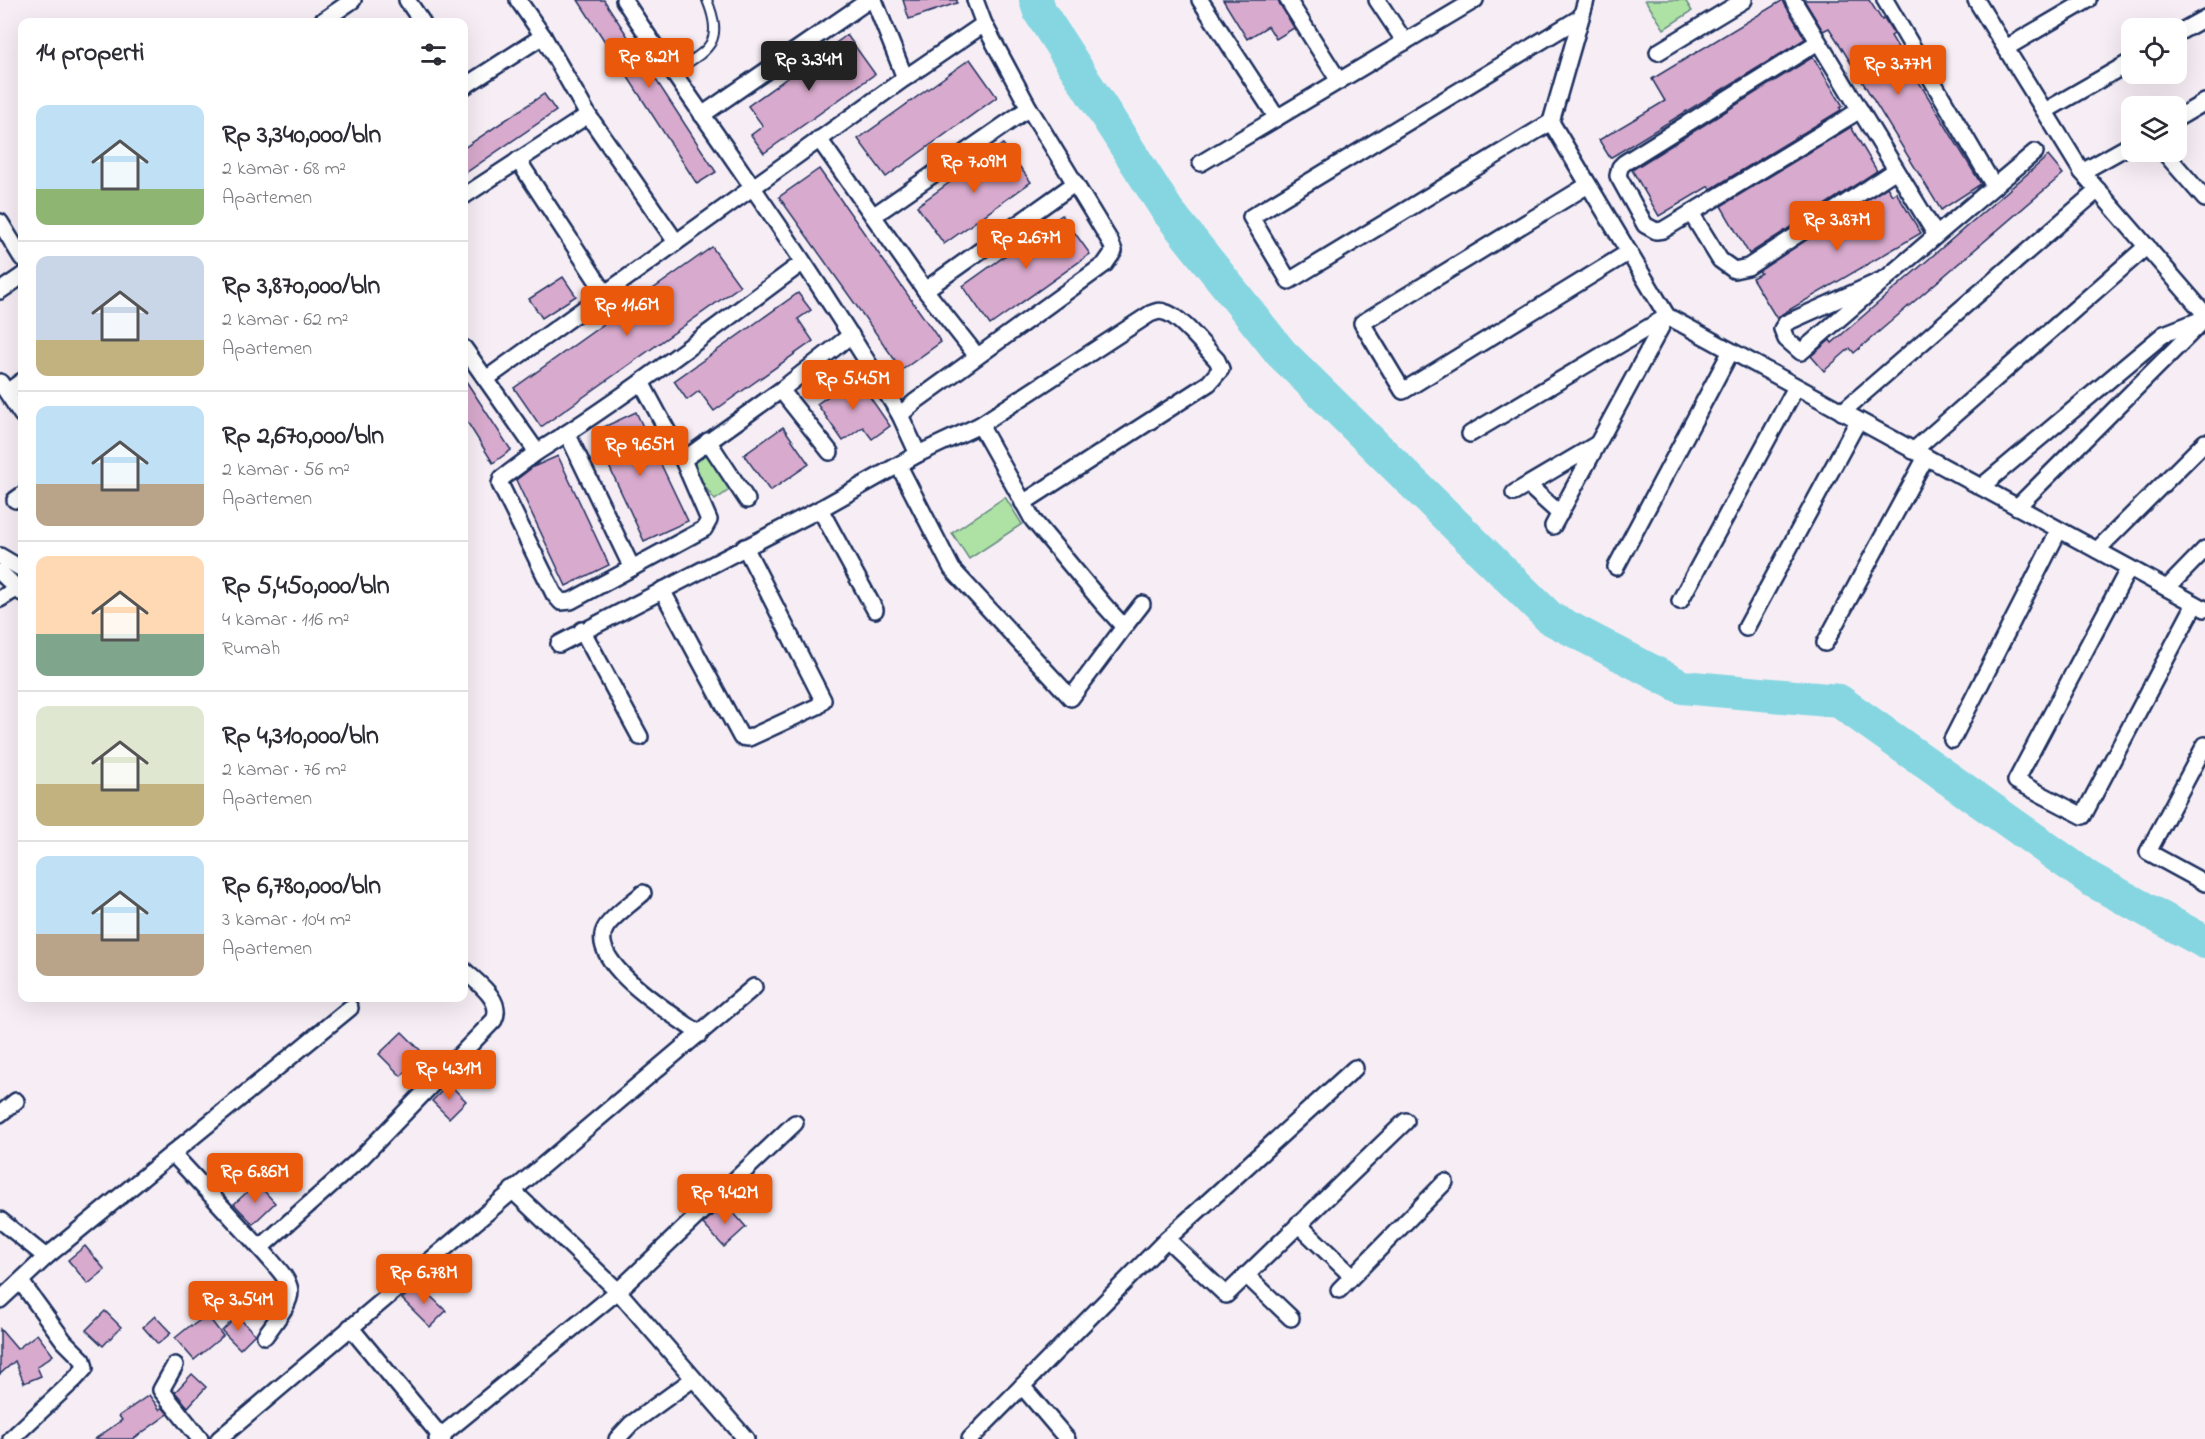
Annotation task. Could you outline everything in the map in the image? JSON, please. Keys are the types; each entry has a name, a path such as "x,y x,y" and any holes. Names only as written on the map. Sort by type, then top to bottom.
{"street":[{"path":"327,18 353,0"},
{"path":"408,0 419,18"},
{"path":"518,0 543,36 588,115 676,242"},
{"path":"624,0 672,73 753,187 851,335 900,415 918,454"},
{"path":"702,115 872,0 905,78"},
{"path":"900,415 977,356 1105,264 1113,254 1110,241 1029,108 984,24 975,0"},
{"path":"1200,0 1277,118"},
{"path":"1377,0 1405,42"},
{"path":"1581,17 1251,217 1289,281 1551,122 1586,0"},
{"path":"1658,52 1744,0"},
{"path":"1793,0 1936,235"},
{"path":"1885,0 1994,186"},
{"path":"1976,0 2082,172 2205,317"},
{"path":"2006,48 2088,0"},
{"path":"1201,163 1405,42 1469,1"},
{"path":"1294,2 1340,81"},
{"path":"2187,28 2205,18"},
{"path":"486,379 819,139 984,24"},
{"path":"468,83 543,36"},
{"path":"1818,42 1620,167 1618,177 1645,225 1656,231 1663,230 1860,110"},
{"path":"2045,111 2121,67"},
{"path":"2187,113 2205,102"},
{"path":"873,216 1029,108"},
{"path":"468,193 588,115"},
{"path":"1551,122 1667,316 2200,606 2083,816 2016,781 2129,568"},
{"path":"819,139 926,290 977,356"},
{"path":"2082,172 2121,150"},
{"path":"1884,279 1786,323 1782,329 1786,339 1801,352 2035,152"},
{"path":"518,160 605,293"},
{"path":"2173,162 2205,199"},
{"path":"1691,213 1720,260 1734,270 1748,267 1896,170"},
{"path":"926,290 1074,184"},
{"path":"1588,185 1362,323 1403,391 1629,252"},
{"path":"1842,412 2098,190"},
{"path":"0,222 18,251"},
{"path":"1825,643 1919,454 2147,246"},
{"path":"641,382 682,460 709,520 704,529 571,601 561,602 554,594 500,484 502,478 641,382 802,263"},
{"path":"0,291 18,279"},
{"path":"559,644 582,630 820,509 918,454 980,425 1150,314 1159,311 1171,314 1217,360 1221,369 1209,383 1023,503"},
{"path":"1470,434 1667,316"},
{"path":"1598,444 1521,489 1557,520 1598,444 1667,316"},
{"path":"1981,487 2164,334 2205,317"},
{"path":"2017,507 2205,317"},
{"path":"682,460 781,390 851,335"},
{"path":"1616,567 1731,351"},
{"path":"468,354 537,452"},
{"path":"18,382 3,387 18,410"},
{"path":"1680,601 1796,387"},
{"path":"781,390 830,452"},
{"path":"1746,628 1858,421"},
{"path":"980,425 1033,520 1124,627"},
{"path":"567,434 632,568"},
{"path":"708,441 747,500"},
{"path":"2097,550 2205,442"},
{"path":"899,466 952,569 1071,698 1142,604"},
{"path":"820,509 874,610"},
{"path":"1952,740 2059,530"},
{"path":"662,590 741,737 749,738 818,706 823,700 745,547"},
{"path":"2167,588 2205,549"},
{"path":"0,556 18,567"},
{"path":"0,572 18,590"},
{"path":"0,599 18,591"},
{"path":"582,630 640,737"},
{"path":"2205,745 2148,852 2205,882"},
{"path":"644,893 606,927 602,940 606,951 630,984 700,1034"},
{"path":"260,1248 361,1158 494,1020 497,1010 494,1000 468,974"},
{"path":"219,1439 754,987"},
{"path":"0,1300 46,1257 350,1008"},
{"path":"970,1439 1167,1239 1355,1068"},
{"path":"0,1114 16,1101"},
{"path":"1167,1239 1226,1294 1406,1121"},
{"path":"350,1327 440,1438 618,1291 795,1123"},
{"path":"173,1154 288,1281 291,1289 288,1304 265,1336"},
{"path":"1339,1290 1445,1182"},
{"path":"513,1190 618,1291 746,1439"},
{"path":"0,1220 46,1257"},
{"path":"1298,1224 1352,1276"},
{"path":"1246,1275 1292,1318"},
{"path":"11,1439 85,1368 79,1354 64,1341 21,1282"},
{"path":"175,1365 161,1390 200,1439"},
{"path":"617,1439 631,1424 693,1379"},
{"path":"1022,1386 1067,1439"}],"lane":[{"path":"672,73 697,57 711,42 716,29 707,0"}],"green space":[{"path":"1645,0 1685,0 1692,11 1664,29"},
{"path":"706,453 732,488 715,500 689,466"},
{"path":"1005,497 1022,524 969,559 952,533"}],"building":[{"path":"578,0 604,0 716,172 697,184"},
{"path":"903,0 957,0 957,3 909,19"},
{"path":"1223,0 1278,0 1294,28 1276,39 1268,26 1247,39"},
{"path":"1783,0 1805,39 1610,158 1599,140 1665,101 1652,79"},
{"path":"1804,0 1869,0 1894,34 1891,36 1981,184 1941,210 1829,28 1823,31"},
{"path":"847,35 875,74 764,153 751,135 763,126 748,106"},
{"path":"1813,57 1843,106 1841,110 1711,189 1709,186 1659,216 1632,170"},
{"path":"970,59 997,97 886,177 858,139"},
{"path":"544,94 556,111 468,171 468,145"},
{"path":"1851,127 1877,171 1749,254 1721,206"},
{"path":"1003,144 1031,182 944,244 917,206"},
{"path":"2048,156 2063,174 1854,353 1850,348 1824,371 1811,356 1830,340 1832,343"},
{"path":"819,169 941,342 902,370 779,197"},
{"path":"1887,187 1892,195 1896,192 1921,233 1777,319 1752,278 1761,273 1759,271"},
{"path":"1062,215 1090,254 990,325 963,286"},
{"path":"712,247 740,286 541,427 514,388"},
{"path":"563,277 576,296 542,318 529,299"},
{"path":"798,293 811,310 798,319 813,341 714,411 699,391 687,400 674,381"},
{"path":"856,377 890,426 872,439 863,427 843,441 817,404"},
{"path":"468,384 511,450 493,463 468,423"},
{"path":"636,412 688,521 644,541 593,432"},
{"path":"783,427 809,464 770,491 744,455"},
{"path":"558,456 609,565 566,586 516,480 533,467"},
{"path":"402,1032 424,1054 401,1076 379,1054"},
{"path":"449,1084 466,1101 449,1118 432,1101"},
{"path":"257,1183 275,1203 253,1224 234,1204"},
{"path":"725,1203 746,1227 724,1247 703,1224"},
{"path":"85,1246 105,1270 88,1284 68,1260"},
{"path":"418,1284 446,1311 430,1327 402,1299"},
{"path":"105,1311 121,1327 103,1346 86,1330"},
{"path":"207,1315 223,1336 194,1360 175,1338"},
{"path":"155,1316 171,1333 158,1344 143,1327"},
{"path":"237,1316 255,1334 240,1349 222,1331"},
{"path":"0,1329 17,1349 37,1334 53,1355 37,1367 41,1376 24,1383 15,1361 0,1374"},
{"path":"192,1374 206,1387 188,1407 175,1392"},
{"path":"149,1395 160,1410 162,1407 168,1414 133,1439 95,1439 122,1420 119,1416"}],"waterway":[{"path":"1036,0 1040,12 1167,210 1281,353 1550,618 1682,687 1839,701 2090,879 2205,942"}]}
